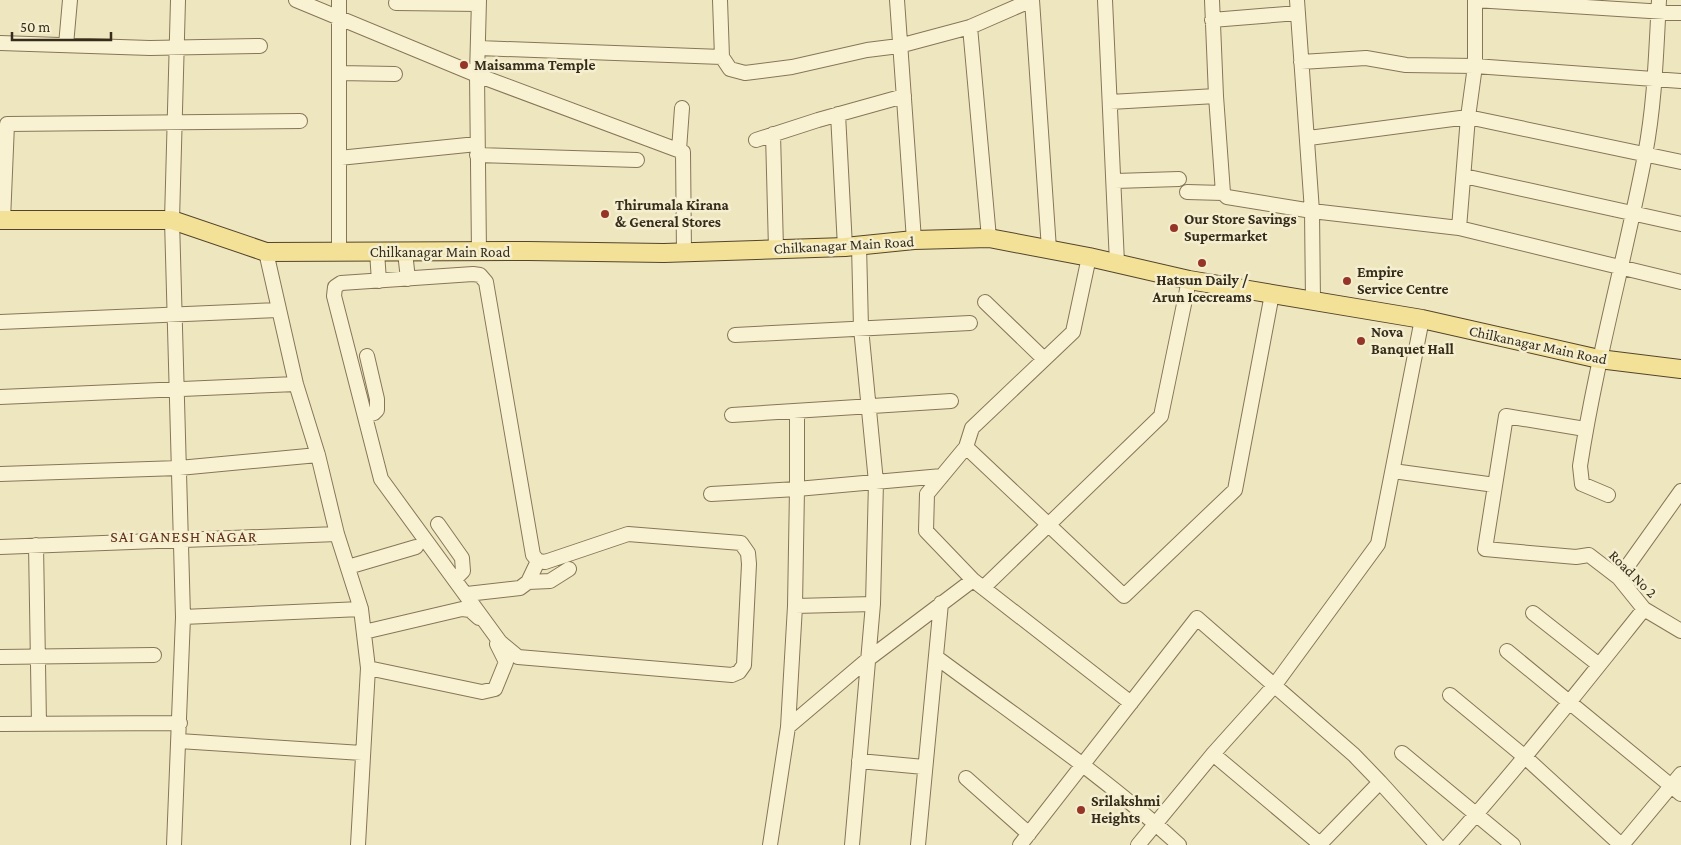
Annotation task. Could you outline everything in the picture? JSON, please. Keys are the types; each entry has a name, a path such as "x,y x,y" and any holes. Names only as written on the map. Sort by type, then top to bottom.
{"main road":[{"name":"Chilkanagar Main Road","path":"2,220 172,220 266,252 684,252 852,246 914,240 989,238 1089,257 1188,280 1422,320 1598,359 1681,369"}],"street":[{"path":"66,45 70,0"},
{"path":"174,845 183,616 173,314 172,220 178,0"},
{"path":"296,0 477,75 683,152 684,252"},
{"path":"339,0 339,252"},
{"path":"720,0 722,57 730,69 745,73 792,67 867,50 899,46 970,27 1032,0 1049,249"},
{"path":"897,0 914,240"},
{"path":"1105,0 1115,181 1117,263"},
{"path":"1212,0 1216,96 1224,193"},
{"path":"1459,228 1468,117 1475,66 1475,0 1659,6 1681,13"},
{"path":"396,3 479,2 477,75 479,253"},
{"path":"1212,20 1298,6 1312,211 1313,301"},
{"path":"1608,495 1582,484 1580,466 1598,359 1645,154 1656,79 1659,6"},
{"path":"970,27 989,238"},
{"path":"0,44 178,47 260,46"},
{"path":"479,48 722,57"},
{"path":"1301,62 1366,58 1406,65 1475,66 1681,81"},
{"path":"338,73 395,74"},
{"path":"756,140 838,114 904,96"},
{"path":"1110,102 1216,96"},
{"path":"679,150 682,108"},
{"path":"838,114 876,482 873,604 852,845"},
{"path":"1308,138 1468,117 1681,162"},
{"path":"2,220 4,124 300,121"},
{"path":"774,134 776,249"},
{"path":"339,158 477,149 638,160"},
{"path":"1464,176 1681,224"},
{"path":"1115,181 1179,179"},
{"path":"1187,192 1224,193 1234,199 1312,211 1459,228 1681,282"},
{"path":"266,252 296,384 361,609 368,668 358,845"},
{"path":"377,252 379,281"},
{"path":"405,252 408,279"},
{"path":"1089,257 1073,332 972,428 966,447 927,494 926,531 978,584 1131,703"},
{"path":"473,274 480,276 486,282 529,544 533,556 538,561 545,562 628,534 741,543 748,553 749,564 744,665 739,672 732,675 518,657 505,648 381,479 334,296 335,286 341,283 379,281 473,274"},
{"path":"788,727 868,660 941,603 978,584 1048,525 1161,416 1188,280"},
{"path":"966,447 1124,596 1235,490 1272,294"},
{"path":"985,302 1044,359"},
{"path":"0,322 278,310"},
{"path":"1138,845 1213,754 1274,686 1378,544 1422,320"},
{"path":"735,334 970,323"},
{"path":"365,416 374,413 377,404 368,356"},
{"path":"0,397 296,384"},
{"path":"732,415 951,401"},
{"path":"770,845 788,727 795,606 797,411"},
{"path":"1393,471 1495,485 1506,416 1586,429"},
{"path":"0,474 179,468 318,455"},
{"path":"711,494 797,489 942,476"},
{"name":"Road No 2","path":"1495,485 1485,549 1576,557 1589,555 1619,578 1644,609 1681,631"},
{"path":"1619,578 1681,490"},
{"path":"438,524 463,563 463,571 455,579"},
{"path":"0,548 36,545 338,534"},
{"path":"36,545 39,724"},
{"path":"348,567 416,547"},
{"path":"467,594 520,588 528,582 538,561"},
{"path":"528,582 550,581 569,569"},
{"path":"918,845 941,603"},
{"path":"795,606 873,604"},
{"path":"183,616 361,609"},
{"path":"364,632 462,609 470,610 479,617 503,654 506,662 494,689 482,692 368,668"},
{"path":"1449,845 1525,757 1567,702 1644,609"},
{"path":"1533,613 1599,665"},
{"path":"966,778 1024,839 1196,618 1354,756 1437,845"},
{"path":"1507,651 1676,790"},
{"path":"0,658 154,655"},
{"path":"936,657 1082,766 1155,823 1179,845"},
{"path":"1450,695 1525,757 1622,845 1676,790 1681,774"},
{"path":"0,724 180,723"},
{"path":"179,741 362,753"},
{"path":"1402,753 1513,845"},
{"path":"1213,754 1320,845 1380,782"},
{"path":"859,761 924,767"}],"place":[{"name":"Maisamma Temple","path":"464,65"},
{"name":"Thirumala Kirana & General Stores","path":"605,214"},
{"name":"Our Store Savings Supermarket","path":"1174,228"},
{"name":"Hatsun Daily / Arun Icecreams","path":"1202,263"},
{"name":"Empire Service Centre","path":"1347,281"},
{"name":"Nova Banquet Hall","path":"1361,341"},
{"name":"Srilakshmi Heights","path":"1081,810"}],"district":[{"name":"SAI GANESH NAGAR","path":"184,536"}]}
